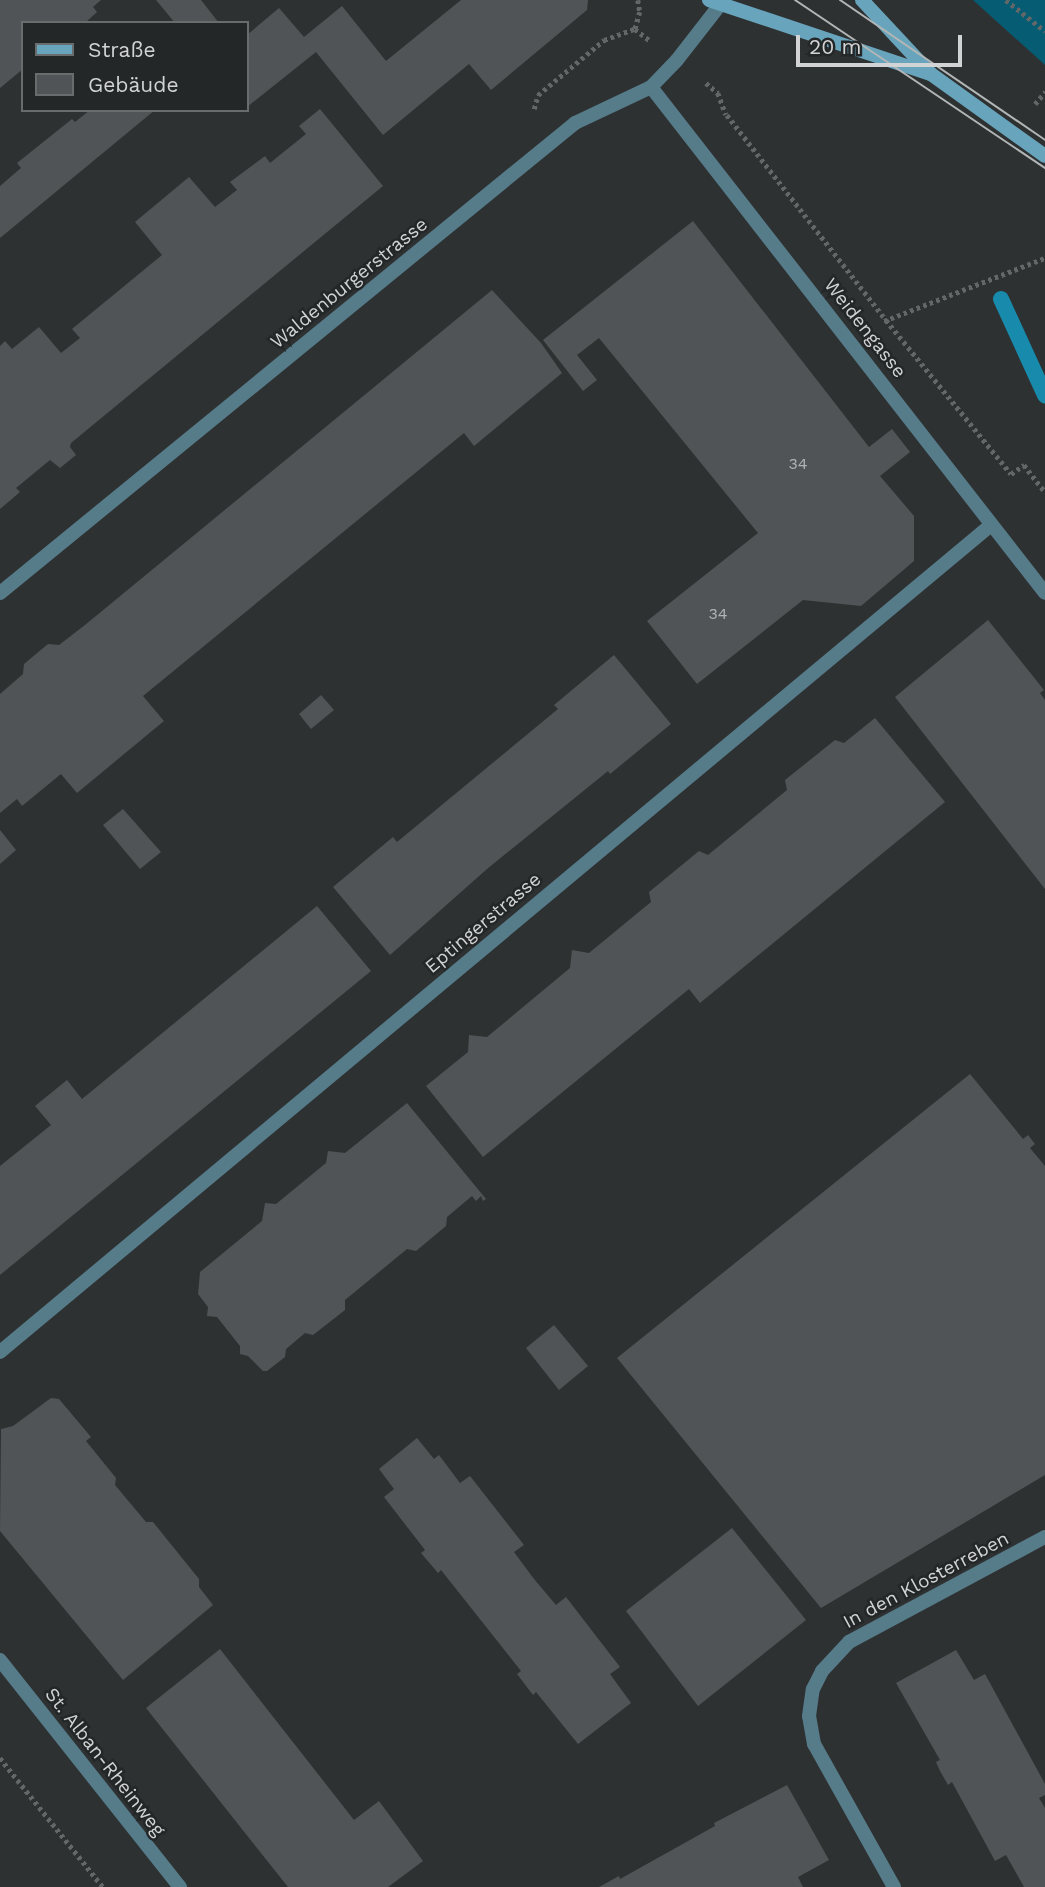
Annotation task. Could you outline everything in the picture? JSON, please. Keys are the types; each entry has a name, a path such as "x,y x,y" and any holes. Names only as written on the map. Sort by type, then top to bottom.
{"main road":[{"path":"862,0 931,74 1045,156"},
{"path":"717,2 931,74"}],"street":[{"name":"Waldenburgerstrasse","path":"0,593 575,123 651,87 677,60 717,2"},
{"name":"Weidengasse","path":"651,87 847,335 990,525 1045,593"},
{"name":"Eptingerstrasse","path":"0,1352 990,525"},
{"name":"In den Klosterreben","path":"894,1887 814,1744 809,1716 813,1689 822,1671 849,1642 1045,1537"},
{"name":"St. Alban-Rheinweg","path":"0,1660 180,1887"}],"path":[{"path":"1006,0 1045,31"},
{"path":"727,115 886,320 1011,474 1024,465 1045,492"},
{"path":"847,335 1045,258"},
{"path":"0,1758 103,1887"}],"shaded area":[{"path":"973,0 1045,0 1045,65"}],"building":[{"path":"0,0 101,0 93,7 97,12 87,21 21,21 21,71 0,88"},
{"path":"156,0 201,0 217,21 173,21"},
{"path":"461,0 588,0 587,10 491,90 469,64 383,135 316,52 248,106 248,34 279,8 304,37 342,6 386,61"},
{"path":"320,109 383,186 71,443 70,447 76,455 60,468 50,460 16,488 20,492 0,509 0,346 5,341 12,349 39,327 61,353 80,338 72,329 162,255 135,222 189,177 215,207 237,190 230,182 265,156 270,163 306,134 299,126"},
{"path":"88,112 153,112 0,238 0,186 21,168 17,163 72,119 75,122"},
{"path":"693,221 869,447 892,429 910,452 880,476 914,516 914,561 861,606 803,600 697,684 647,621 758,533 599,338 577,355 597,380 583,391 543,340"},
{"path":"492,290 541,343 562,373 474,446 464,433 143,696 164,721 77,793 61,774 22,806 17,799 0,813 0,694 23,674 24,664 48,644 59,645 85,625"},
{"path":"988,620 1044,690 1040,693 1045,700 1045,889 895,697"},
{"path":"614,655 671,724 487,869 390,955 333,887 393,837 397,842 558,709 554,705"},
{"path":"321,695 334,710 311,729 299,714"},
{"path":"875,718 945,802 700,1003 689,989 483,1157 426,1086 468,1052 469,1035 487,1037 570,968 572,950 589,953 651,902 649,892 699,851 708,855 787,790 785,780 835,740 844,743"},
{"path":"123,809 161,852 140,869 103,825"},
{"path":"0,830 16,850 0,864"},
{"path":"317,906 371,971 0,1275 0,1166 51,1125 35,1106 67,1080 82,1099"},
{"path":"970,1074 1023,1139 1028,1135 1035,1144 1030,1148 1045,1166 1045,1475 821,1608 617,1358"},
{"path":"407,1103 486,1199 483,1201 481,1196 476,1201 472,1196 447,1217 446,1226 416,1251 407,1249 345,1300 345,1310 313,1335 305,1333 286,1349 285,1357 267,1371 263,1371 248,1356 240,1354 240,1346 217,1317 207,1316 208,1307 198,1294 200,1272 262,1221 265,1203 276,1204 326,1163 328,1151 345,1153"},
{"path":"554,1325 588,1366 559,1390 526,1348"},
{"path":"51,1398 59,1399 91,1437 86,1441 116,1478 115,1485 146,1522 153,1522 199,1579 199,1587 213,1605 123,1680 0,1531 1,1429 13,1426"},
{"path":"417,1438 434,1459 439,1455 460,1483 470,1476 524,1545 514,1552 534,1579 556,1605 566,1597 620,1667 610,1674 631,1703 578,1744 536,1692 533,1695 517,1674 521,1671 441,1570 438,1573 421,1553 425,1550 384,1497 394,1489 379,1469"},
{"path":"732,1528 806,1620 698,1706 626,1611"},
{"path":"220,1649 354,1820 379,1801 423,1861 388,1887 288,1887 146,1708"},
{"path":"956,1650 974,1680 985,1674 1045,1784 1045,1795 1039,1798 1045,1808 1045,1887 1024,1887 1006,1855 995,1861 952,1782 948,1785 940,1771 936,1762 940,1760 896,1683"},
{"path":"787,1785 829,1860 798,1877 803,1887 599,1887 619,1876 620,1879 715,1826 714,1823"}],"waterway":[{"path":"1001,299 1045,395"}],"tram line":[{"path":"795,0 1045,168"},
{"path":"840,0 1045,140"}]}
